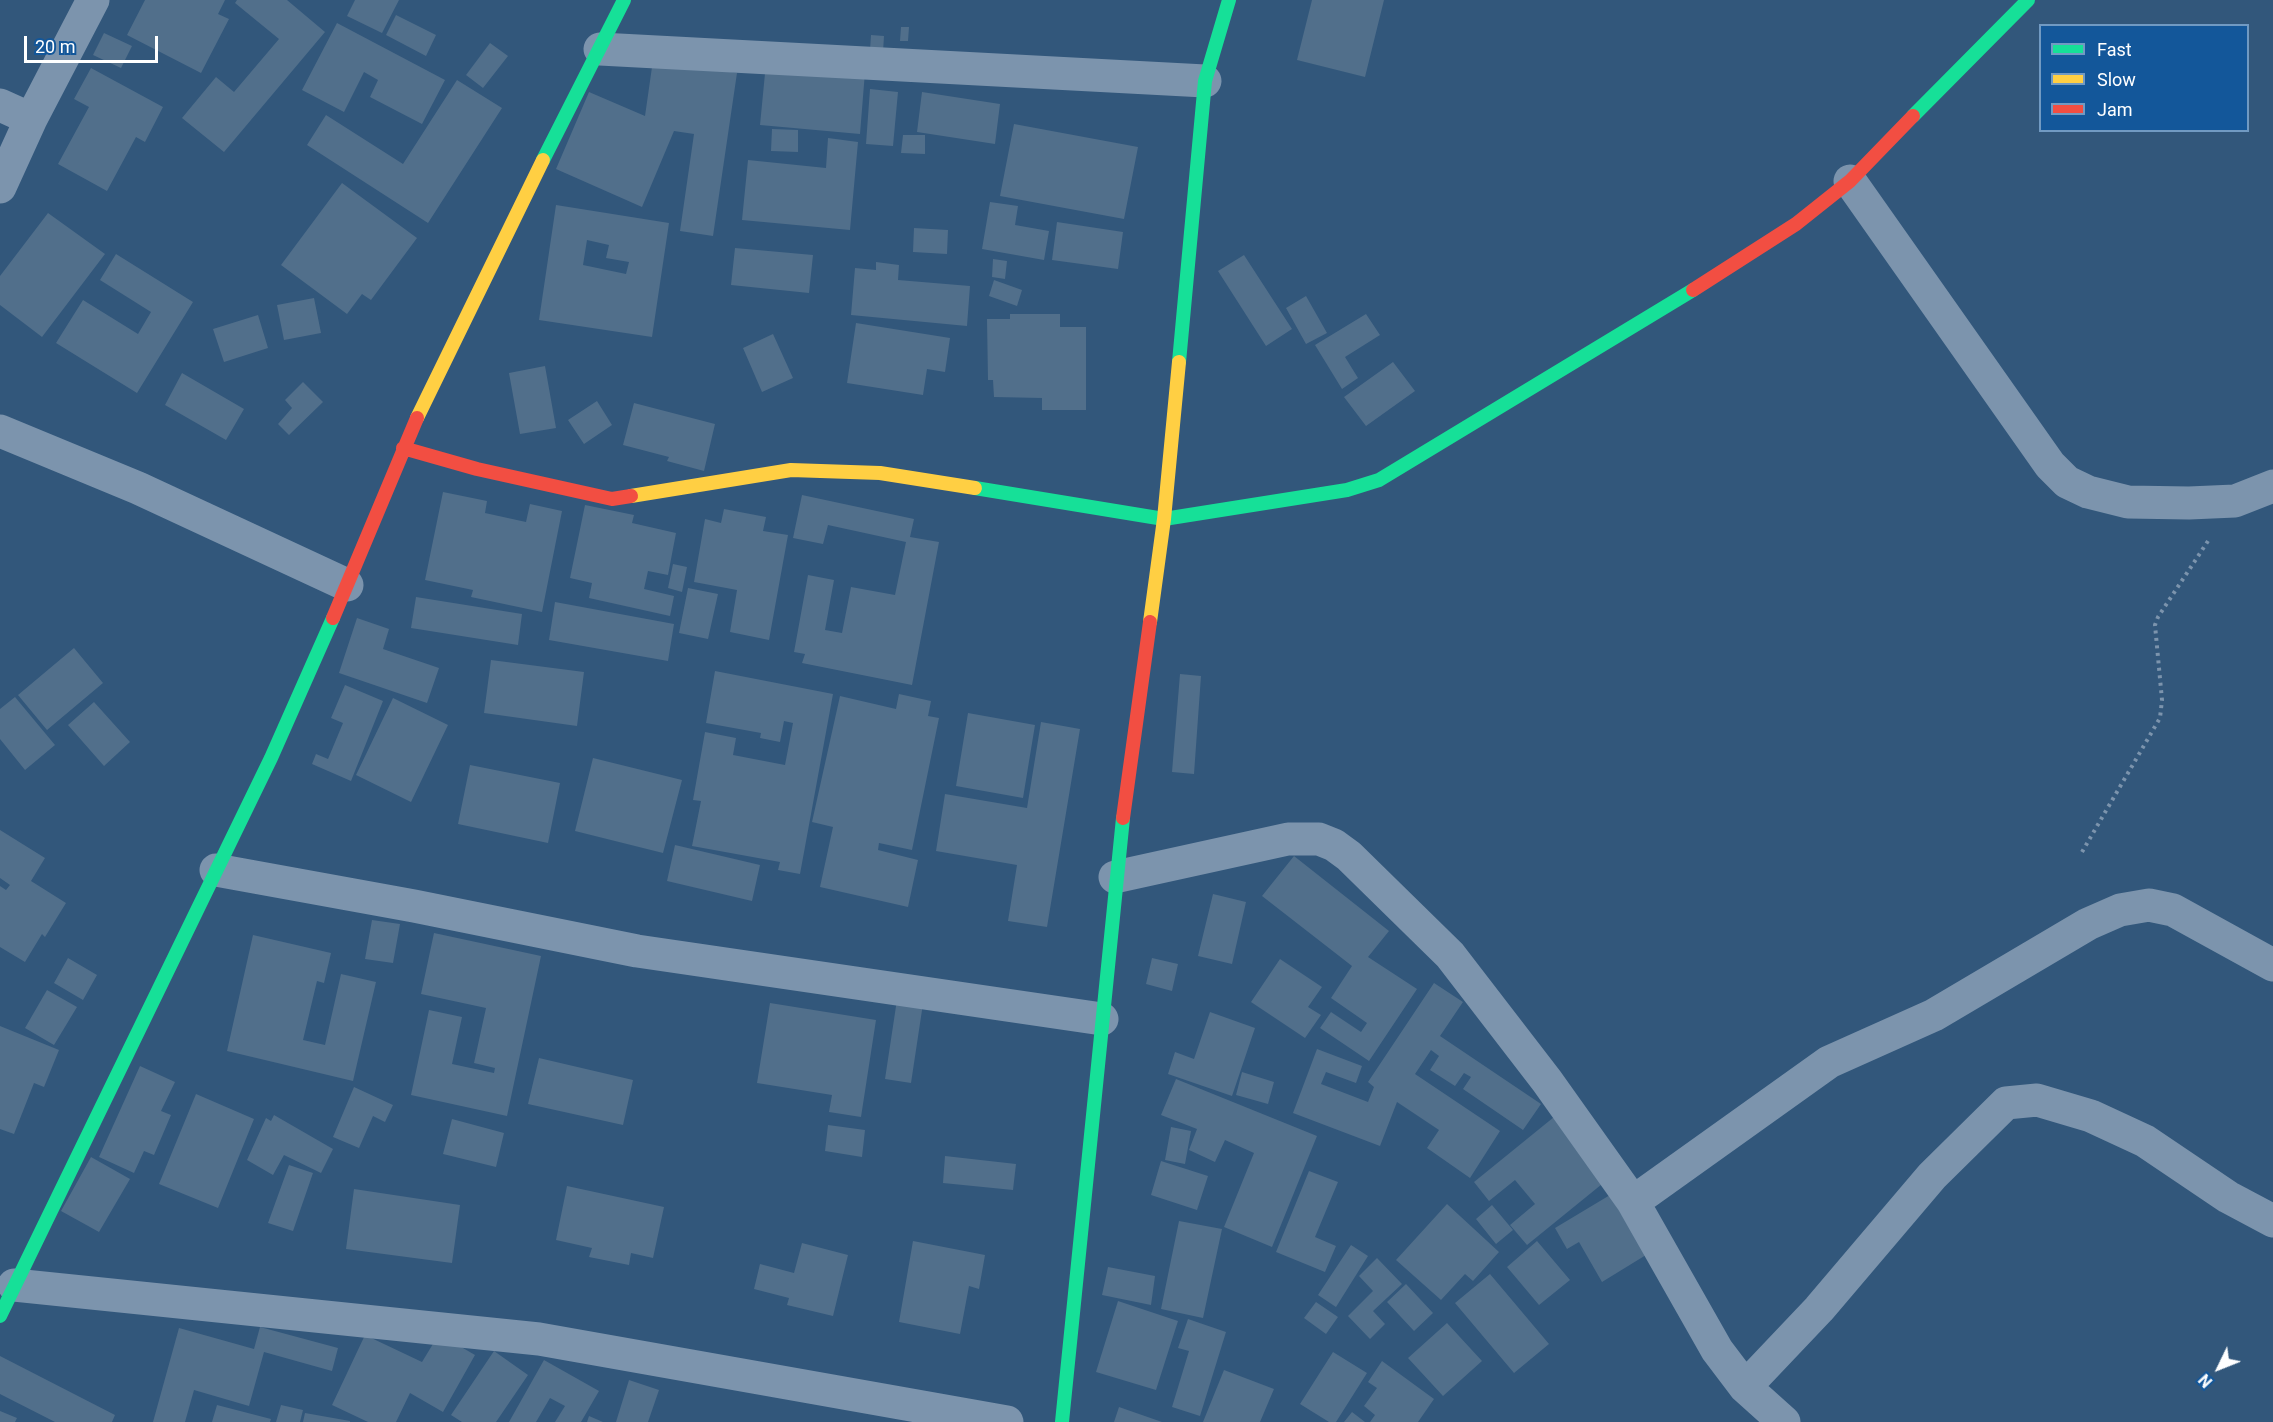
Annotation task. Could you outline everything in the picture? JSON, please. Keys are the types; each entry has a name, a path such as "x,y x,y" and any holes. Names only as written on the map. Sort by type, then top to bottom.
{"street":[{"path":"0,187 31,119 93,0"},
{"path":"0,1316 271,758 347,585 403,448 624,0"},
{"path":"1062,1422 1115,877 1164,519 1204,81 1229,0"},
{"path":"403,448 477,469 612,499 802,470 880,473 1164,519 1347,490 1379,480 1655,314 1796,224 1850,181 2028,0"},
{"path":"600,49 1204,81"},
{"path":"0,105 31,119"},
{"path":"1850,181 2050,465 2067,482 2088,492 2128,501 2189,503 2235,501 2273,486"},
{"path":"0,431 138,488 347,585"},
{"path":"1115,877 1288,839 1319,838 1334,845 1450,955 1547,1081 1633,1202 1717,1350 1745,1387 1784,1422"},
{"path":"216,870 414,906 637,951 1102,1019"},
{"path":"1633,1202 1821,1067 1934,1015 2088,924 2120,910 2149,905 2173,910 2273,965"},
{"path":"1745,1387 1826,1300 1932,1176 2006,1103 2037,1100 2091,1116 2145,1141 2228,1197 2273,1221"},
{"path":"15,1285 539,1339 1007,1422"}],"path":[{"path":"2082,852 2160,718 2162,700 2155,635 2158,617 2235,501"}],"building":[{"path":"145,0 225,0 218,14 229,19 201,73 127,35"},
{"path":"237,0 287,0 325,32 224,152 182,118 216,77 234,92 279,39 235,3"},
{"path":"355,0 399,0 382,33 347,16"},
{"path":"1312,0 1384,0 1365,77 1297,60"},
{"path":"396,15 436,35 426,56 386,35"},
{"path":"337,23 445,80 422,124 370,97 378,80 364,72 344,112 302,90"},
{"path":"901,27 909,27 908,41 900,41"},
{"path":"104,33 132,46 121,68 93,55"},
{"path":"871,35 884,36 883,52 870,50"},
{"path":"490,43 508,56 483,88 466,75"},
{"path":"653,60 737,73 713,236 680,231 694,134 674,131 642,207 556,169 589,92 645,116"},
{"path":"766,63 865,72 860,134 760,125"},
{"path":"91,68 163,107 145,142 136,137 107,191 58,164 89,107 74,99"},
{"path":"457,80 502,108 428,223 307,145 326,115 403,164"},
{"path":"870,89 898,92 893,146 866,144"},
{"path":"922,92 1000,104 995,144 917,132"},
{"path":"1014,124 1138,147 1124,219 1000,196"},
{"path":"772,129 798,130 798,152 771,151"},
{"path":"903,135 925,135 925,154 901,153"},
{"path":"828,138 858,142 850,230 742,220 748,160 826,168"},
{"path":"342,183 417,238 371,300 362,294 347,314 281,265"},
{"path":"990,202 1018,206 1015,225 1049,231 1044,260 982,249"},
{"path":"556,205 669,223 652,337 539,320","holes":["587,240 609,245 606,258 629,262 626,274 583,265"]},
{"path":"48,213 105,254 42,337 0,305 0,276"},
{"path":"1057,222 1123,232 1118,269 1052,260"},
{"path":"914,228 948,230 947,254 913,252"},
{"path":"735,248 813,255 809,293 731,285"},
{"path":"116,254 193,302 137,393 56,343 83,300 138,334 151,312 100,280"},
{"path":"1244,255 1292,329 1266,346 1218,271"},
{"path":"993,259 1007,261 1005,279 992,277"},
{"path":"876,262 899,265 898,280 970,286 967,326 851,315 855,268 876,270"},
{"path":"994,280 1022,290 1017,306 989,296"},
{"path":"1306,296 1327,333 1306,344 1286,308"},
{"path":"314,298 321,333 284,340 277,305"},
{"path":"1010,314 1060,314 1060,327 1086,327 1086,410 1042,410 1042,398 994,397 993,380 988,380 987,319 1010,319"},
{"path":"1366,314 1380,335 1345,357 1358,378 1342,389 1315,345"},
{"path":"258,315 268,348 224,362 213,329"},
{"path":"856,323 950,338 945,372 927,369 923,395 847,383"},
{"path":"773,334 793,378 762,392 743,348"},
{"path":"1393,362 1415,391 1366,426 1344,397"},
{"path":"545,366 556,428 520,434 509,373"},
{"path":"182,373 244,409 226,440 165,405"},
{"path":"303,382 323,402 289,435 278,424 292,408 285,400"},
{"path":"597,401 612,425 584,444 568,420"},
{"path":"634,403 715,424 704,471 667,461 669,457 623,445"},
{"path":"443,492 487,501 485,513 526,522 530,504 562,511 542,612 471,597 473,590 425,580"},
{"path":"802,495 914,519 910,537 939,542 912,685 802,663 805,654 794,652 808,575 834,580 825,630 842,633 851,587 895,595 906,542 828,525 823,544 793,538"},
{"path":"585,505 634,515 632,523 676,533 668,575 648,571 644,589 674,596 670,616 589,598 592,583 570,578"},
{"path":"724,509 766,517 763,531 788,535 769,640 730,632 737,590 694,582 705,519 721,523"},
{"path":"673,564 687,567 682,592 668,588"},
{"path":"688,588 718,594 708,639 679,633"},
{"path":"416,597 522,614 518,645 411,628"},
{"path":"555,602 674,624 668,661 549,640"},
{"path":"357,618 389,629 383,649 439,668 427,703 339,673"},
{"path":"74,648 103,683 47,730 18,695"},
{"path":"491,660 584,672 577,726 484,713"},
{"path":"715,671 833,694 800,874 778,870 780,862 692,846 701,801 693,800 705,732 736,738 733,755 785,765 793,723 784,721 780,742 760,738 761,733 706,723"},
{"path":"1180,674 1201,676 1194,774 1172,772"},
{"path":"345,685 383,701 351,781 312,764 316,754 328,759 343,723 331,718"},
{"path":"899,694 931,701 928,716 939,718 912,850 879,843 878,850 918,860 908,907 820,887 833,827 812,822 840,696 896,709"},
{"path":"15,697 55,745 25,770 0,739 0,709"},
{"path":"393,698 448,725 411,802 356,775"},
{"path":"94,702 130,742 104,766 68,725"},
{"path":"968,713 1035,725 1023,798 956,786"},
{"path":"1041,722 1080,729 1047,927 1008,921 1017,865 936,851 945,794 1027,808"},
{"path":"593,758 682,780 663,853 575,831"},
{"path":"470,765 560,783 548,843 458,824"},
{"path":"0,830 45,858 31,881 66,903 45,937 42,934 25,962 0,947 0,886 6,890 10,885 0,878"},
{"path":"675,845 760,865 752,901 667,881"},
{"path":"1294,856 1389,931 1368,957 1417,989 1369,1061 1320,1028 1331,1012 1361,1032 1367,1023 1331,998 1352,966 1262,896"},
{"path":"1213,894 1246,902 1232,964 1198,956"},
{"path":"372,920 400,924 393,963 365,959"},
{"path":"434,933 541,956 507,1116 411,1095 429,1010 462,1017 452,1064 494,1073 495,1068 474,1063 486,1008 421,994"},
{"path":"253,935 331,953 324,983 317,981 303,1040 325,1045 341,974 376,982 353,1081 227,1051"},
{"path":"68,958 97,975 83,1000 54,983"},
{"path":"1152,958 1178,964 1172,991 1146,984"},
{"path":"1280,959 1322,987 1308,1007 1321,1015 1305,1038 1251,1002"},
{"path":"1434,983 1463,1002 1440,1036 1541,1104 1523,1130 1463,1089 1471,1077 1464,1073 1455,1086 1430,1070 1439,1056 1431,1050 1415,1074 1500,1131 1470,1178 1427,1148 1439,1130 1397,1102 1380,1146 1293,1113 1317,1049 1362,1066 1356,1083 1326,1072 1321,1084 1368,1102 1374,1087 1368,1082"},
{"path":"47,990 77,1007 54,1045 25,1028"},
{"path":"898,993 924,997 911,1083 885,1079"},
{"path":"770,1003 876,1020 861,1117 829,1112 832,1095 757,1083"},
{"path":"1210,1012 1255,1028 1232,1096 1168,1074 1175,1052 1194,1059"},
{"path":"0,1026 59,1050 44,1087 34,1083 14,1134 0,1129"},
{"path":"539,1058 633,1080 623,1125 528,1104"},
{"path":"140,1066 175,1082 161,1111 171,1115 154,1155 144,1151 134,1173 99,1157"},
{"path":"1242,1072 1274,1082 1268,1104 1236,1095"},
{"path":"1176,1079 1317,1136 1272,1247 1224,1227 1254,1153 1225,1140 1215,1162 1189,1150 1197,1129 1161,1115"},
{"path":"354,1087 393,1105 385,1122 373,1116 359,1148 333,1137"},
{"path":"196,1094 254,1119 218,1208 159,1184"},
{"path":"274,1115 333,1149 321,1173 284,1155 273,1175 247,1160 266,1118 271,1121"},
{"path":"1554,1117 1607,1180 1527,1245 1510,1225 1535,1204 1515,1180 1489,1201 1474,1182"},
{"path":"452,1119 504,1133 496,1167 443,1154"},
{"path":"828,1125 865,1130 862,1157 825,1151"},
{"path":"1171,1127 1191,1131 1185,1164 1165,1160"},
{"path":"945,1156 1016,1164 1013,1190 943,1183"},
{"path":"91,1157 130,1179 99,1232 61,1211"},
{"path":"1161,1161 1208,1176 1197,1210 1151,1195"},
{"path":"289,1165 313,1173 293,1231 268,1223"},
{"path":"1309,1171 1338,1182 1315,1237 1336,1246 1325,1272 1276,1252"},
{"path":"567,1186 664,1207 653,1258 631,1253 629,1265 589,1257 592,1248 556,1240"},
{"path":"354,1189 460,1205 452,1263 346,1249"},
{"path":"1610,1195 1646,1255 1602,1282 1579,1242 1567,1249 1555,1228"},
{"path":"1447,1204 1499,1252 1473,1281 1465,1274 1441,1300 1396,1260"},
{"path":"1492,1205 1513,1230 1496,1244 1476,1219"},
{"path":"1179,1221 1222,1229 1203,1318 1161,1309"},
{"path":"913,1241 985,1255 979,1289 969,1286 960,1334 899,1322"},
{"path":"1537,1241 1570,1280 1539,1305 1507,1267"},
{"path":"802,1243 848,1255 833,1316 787,1305 789,1298 754,1289 760,1264 794,1273"},
{"path":"1351,1245 1368,1256 1336,1307 1318,1295"},
{"path":"1377,1258 1402,1284 1373,1311 1385,1324 1370,1339 1348,1316 1373,1291 1359,1276"},
{"path":"1108,1267 1155,1276 1151,1305 1102,1295"},
{"path":"1490,1274 1549,1344 1514,1373 1455,1303"},
{"path":"1406,1284 1433,1313 1414,1331 1387,1302"},
{"path":"1118,1301 1178,1321 1156,1390 1096,1372"},
{"path":"1316,1302 1338,1317 1326,1334 1304,1318"},
{"path":"1188,1319 1226,1332 1200,1416 1172,1407 1189,1351 1178,1348"},
{"path":"1447,1323 1482,1361 1443,1396 1408,1358"},
{"path":"260,1327 338,1348 332,1371 264,1352 249,1406 194,1390 185,1422 153,1422 179,1328 254,1349"},
{"path":"439,1334 475,1355 443,1412 410,1393 396,1422 368,1422 332,1405 365,1335 422,1362"},
{"path":"494,1351 528,1375 496,1422 462,1422 451,1415"},
{"path":"1333,1352 1367,1373 1336,1422 1329,1422 1300,1404"},
{"path":"0,1356 115,1415 112,1422 55,1422 0,1394"},
{"path":"544,1360 599,1391 581,1422 555,1422 565,1406 550,1398 536,1422 509,1422"},
{"path":"1382,1361 1434,1399 1418,1422 1370,1422 1375,1415 1364,1406 1377,1388 1368,1382"},
{"path":"1224,1370 1274,1389 1260,1422 1203,1422"},
{"path":"629,1380 659,1390 648,1422 616,1422"},
{"path":"217,1405 271,1419 270,1422 212,1422"},
{"path":"281,1405 303,1410 300,1422 276,1422"},
{"path":"1119,1407 1162,1422 1114,1422"},
{"path":"0,1411 17,1418 15,1422 0,1422"},
{"path":"1352,1412 1365,1422 1344,1422"},
{"path":"305,1413 350,1421 350,1422 303,1422"},
{"path":"589,1416 603,1422 587,1422"}],"traffic: fast":[{"path":"543,160 624,0"},
{"path":"1179,362 1205,81 1229,0"},
{"path":"1913,116 2028,0"},
{"path":"975,488 1164,519 1347,490 1379,480 1693,290"},
{"path":"0,1316 271,758 333,618"},
{"path":"1062,1422 1123,818"}],"traffic: slow":[{"path":"417,418 543,160"},
{"path":"1150,622 1164,519 1179,362"},
{"path":"631,496 791,470 880,473 975,488"}],"traffic: jam":[{"path":"1693,290 1796,224 1850,181 1913,116"},
{"path":"333,618 417,418"},
{"path":"403,448 477,469 612,499 631,496"},
{"path":"1123,818 1150,622"}]}
